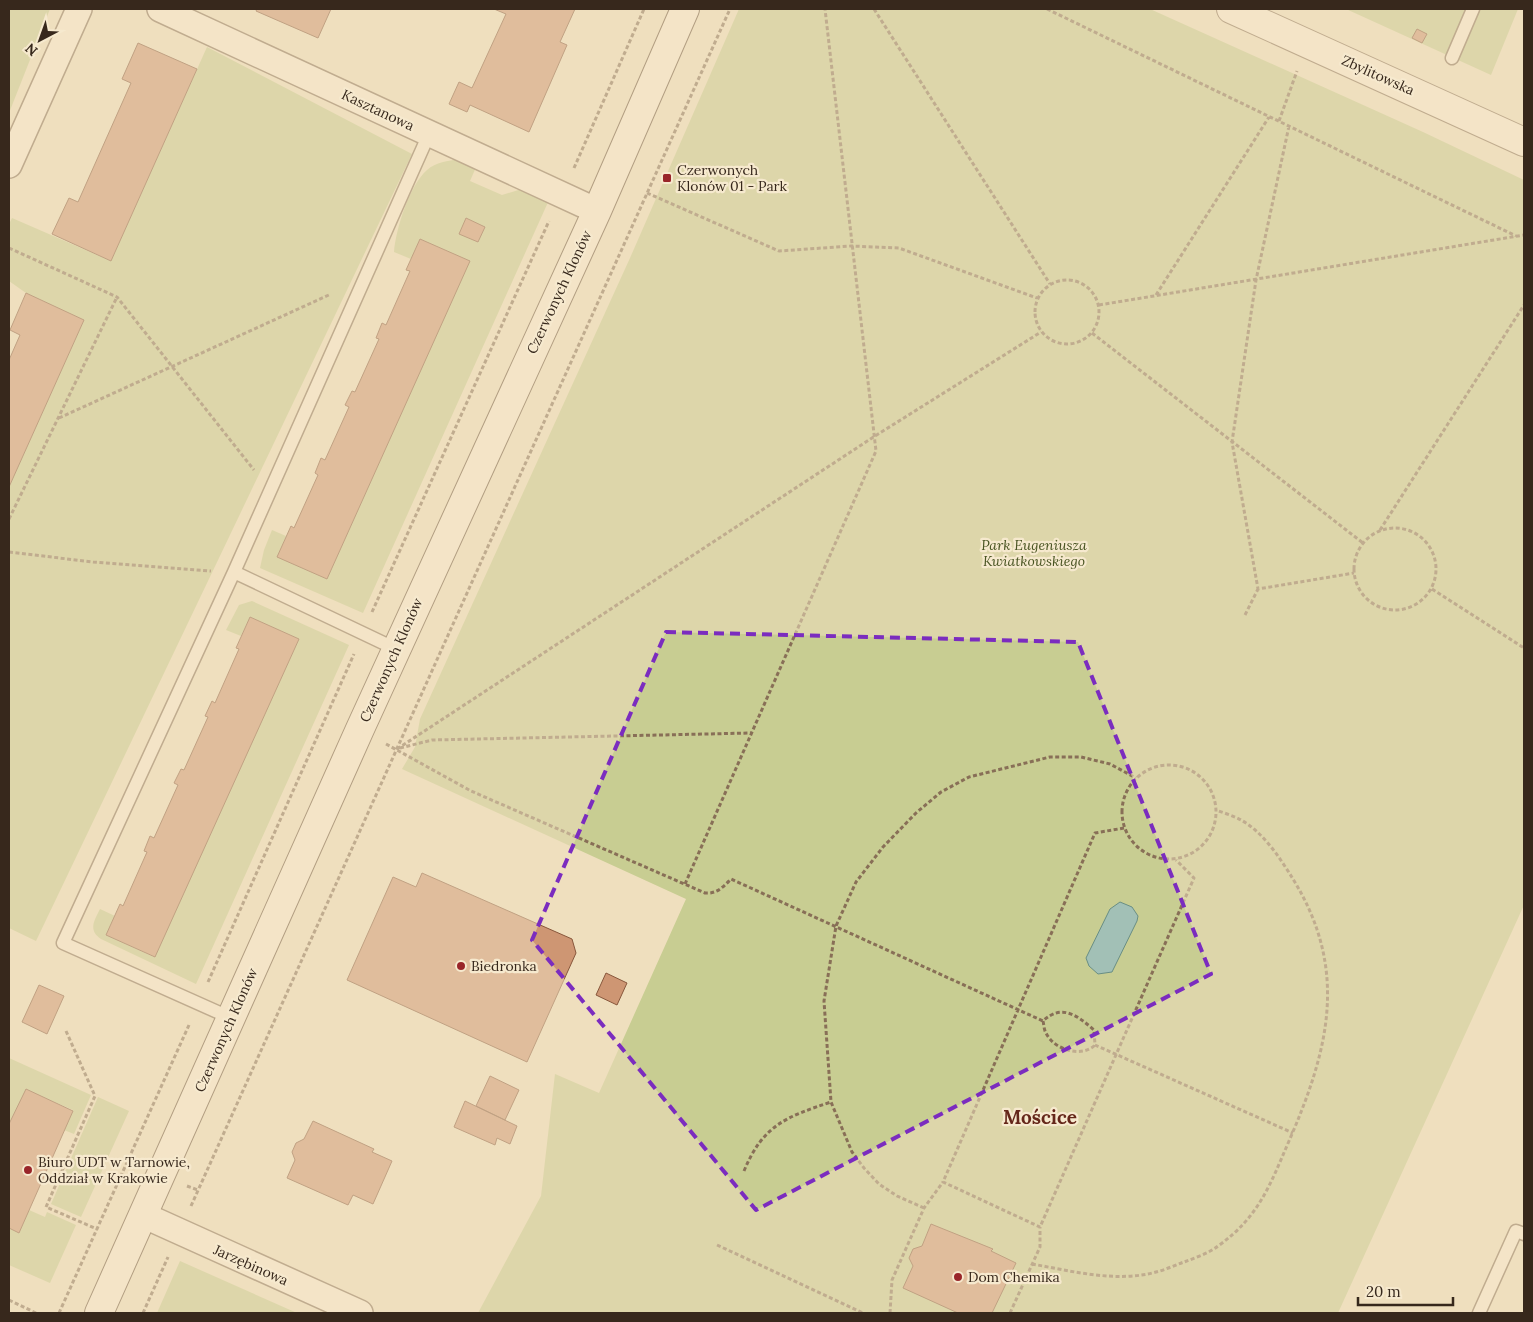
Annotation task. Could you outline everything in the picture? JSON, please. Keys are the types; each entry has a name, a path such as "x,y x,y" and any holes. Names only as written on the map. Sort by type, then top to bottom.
{"main road":[{"name":"Czerwonych Klonów","path":"99,1313 396,649 597,210 685,9"},
{"name":"Zbylitowska","path":"1231,9 1524,142"}],"street":[{"path":"9,165 79,9"},
{"name":"Kasztanowa","path":"160,9 597,210"},
{"name":"Jarzębinowa","path":"143,1215 360,1313"}],"lane":[{"path":"1452,58 1473,9"},
{"path":"231,1018 63,943 234,572 429,134"},
{"path":"234,572 396,649"},
{"path":"1479,1313 1516,1231 1524,1234"}],"path":[{"path":"59,1313 644,9"},
{"path":"143,1313 730,9"},
{"path":"685,884 876,451 825,9"},
{"path":"874,9 1050,284"},
{"path":"1046,9 1516,236"},
{"path":"1278,121 1298,68"},
{"path":"1155,296 1269,117"},
{"path":"1244,615 1258,589 1232,442 1256,280 1288,126"},
{"path":"648,193 779,250 851,246 899,248 1037,298"},
{"path":"1099,306 1524,235"},
{"path":"9,248 117,297 270,490"},
{"path":"59,418 173,368 365,279"},
{"path":"1064,279 1075,280 1086,285 1094,293 1099,306 1097,324 1092,333 1084,340 1064,344 1054,342 1041,332 1035,318 1037,298 1050,284 1064,279"},
{"path":"9,519 117,297"},
{"path":"1380,530 1405,528 1417,533 1434,553 1437,565 1432,589 1424,599 1412,607 1399,610 1385,609 1372,603 1362,594 1354,573 1356,555 1363,543 1380,530 1524,305"},
{"path":"396,749 875,436 1041,332"},
{"path":"1092,333 1363,543"},
{"path":"9,552 92,562 234,572"},
{"path":"1258,589 1354,573"},
{"path":"1432,589 1524,648"},
{"path":"396,749 432,740 751,733"},
{"path":"396,749 471,791 705,893 712,894 720,890 731,879 836,926 1043,1021 1046,1033 1050,1039 1068,1050 1089,1051 1095,1044 1094,1030 1072,1013 1060,1011 1043,1021"},
{"path":"924,1208 898,1196 879,1184 864,1168 852,1152 831,1102 824,1001 836,926 856,882 883,847 941,792 969,777 1050,757 1081,757 1110,764 1136,778"},
{"path":"1173,765 1187,768 1208,785 1214,797 1216,810 1212,831 1201,848 1189,856 1176,860 1159,859 1144,853 1132,842 1124,828 1121,815 1122,801 1136,778 1147,770 1173,765"},
{"path":"1032,1264 1122,1277 1154,1273 1217,1247 1245,1223 1264,1198 1293,1133 1323,1049 1328,1002 1322,940 1308,903 1282,861 1262,838 1242,820 1216,810"},
{"path":"890,1313 892,1280 924,1208 942,1182 1094,833 1124,828"},
{"path":"1010,1313 1040,1247 1040,1227 1118,1054 1194,878 1176,860"},
{"path":"66,1031 95,1096 46,1207 97,1229"},
{"path":"1095,1044 1293,1133"},
{"path":"744,1171 761,1139 777,1125 795,1114 831,1102"},
{"path":"942,1182 1040,1227"},
{"path":"717,1245 863,1313"},
{"path":"9,1300 36,1313"}],"highlighted area":[{"path":"666,632 1078,642 1211,974 756,1210 532,940"}],"green space":[{"path":"9,9 50,9 9,113"},
{"name":"Park Eugeniusza Kwiatkowskiego","path":"739,9 1150,9 1423,132 1524,180 1524,905 1338,1313 478,1313 541,1196 555,1074 599,1093 686,899 402,769 415,747 420,719 630,258"},
{"path":"1346,9 1518,9 1491,75"},
{"path":"207,47 412,154 36,941 9,928 9,487 84,320 26,293 9,281 9,224 12,218 111,261"},
{"path":"459,159 477,165 470,181 502,195 525,188 549,200 363,613 260,568 264,550 272,530 286,536 278,557 327,579 469,261 420,239 411,259 394,252 397,232 404,208 420,177 434,165"},
{"path":"252,601 349,645 196,984 101,939 93,929 93,925 100,909 115,916 106,935 154,957 299,639 250,617 241,636 226,630 239,605"},
{"path":"9,1058 91,1095 74,1134 64,1130 73,1110 26,1090 9,1124"},
{"path":"98,1097 129,1111 81,1217 51,1204"},
{"path":"29,1210 45,1217 47,1212 76,1225 50,1283 9,1265 9,1228 19,1233"},
{"path":"180,1261 297,1313 157,1313"}],"water":[{"path":"1120,902 1132,907 1138,916 1137,921 1112,972 1098,974 1089,966 1086,958 1110,909"}],"building":[{"path":"257,9 331,9 318,38 256,11"},
{"path":"494,9 575,9 560,42 567,45 529,132 470,105 467,112 449,104 459,82 472,88 506,14"},
{"path":"1417,29 1427,34 1422,43 1412,38"},
{"path":"138,43 197,69 111,261 52,234 69,198 78,202 131,83 122,79"},
{"path":"466,218 485,227 478,242 459,234"},
{"path":"420,239 470,261 327,579 277,557 291,526 294,528 318,475 315,473 321,458 325,460 349,407 345,405 352,391 355,392 379,339 376,338 382,323 386,325 410,271 406,270"},
{"path":"26,293 84,320 9,487 9,360 20,335 10,330"},
{"path":"250,617 299,639 155,957 106,935 120,904 123,906 147,852 144,851 150,836 154,838 178,785 174,783 181,769 184,770 208,717 205,716 212,701 215,703 239,649 236,648"},
{"name":"Biedronka","path":"422,873 572,939 576,953 527,1062 347,980 393,877 416,887"},
{"path":"606,973 627,983 617,1005 596,995"},
{"path":"39,985 64,996 47,1034 22,1022"},
{"path":"490,1076 519,1090 505,1120 476,1106"},
{"name":"Biuro UDT w Tarnowie, Oddział w Krakowie","path":"26,1089 73,1111 19,1233 9,1228 9,1124"},
{"path":"465,1101 517,1126 510,1144 497,1138 495,1145 454,1127"},
{"path":"313,1121 374,1149 372,1152 392,1161 373,1204 353,1195 348,1205 287,1178 295,1160 292,1152 296,1143 304,1139"},
{"name":"Dom Chemika","path":"931,1224 993,1249 991,1251 1016,1263 992,1313 958,1313 903,1288 913,1266 909,1258 913,1249 922,1246"}],"place":[{"name":"Czerwonych Klonów 01 - Park","path":"667,178"},
{"name":"Biedronka","path":"461,966"},
{"name":"Biuro UDT w Tarnowie, Oddział w Krakowie","path":"28,1170"},
{"name":"Dom Chemika","path":"958,1277"}],"district":[{"name":"Mościce","path":"1040,1117"}]}
